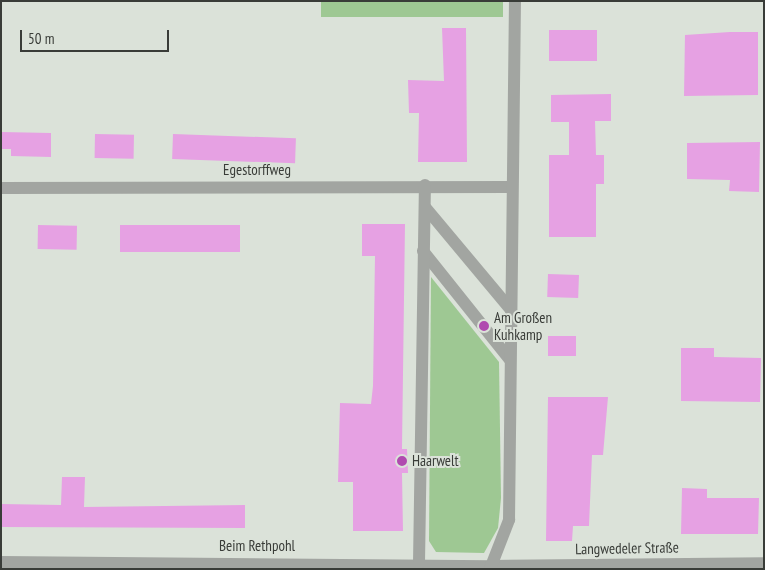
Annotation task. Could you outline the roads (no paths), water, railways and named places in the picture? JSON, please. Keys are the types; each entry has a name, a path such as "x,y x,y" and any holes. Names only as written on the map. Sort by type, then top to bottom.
{"street":[{"path":"490,568 509,520 515,1"},
{"path":"419,563 424,185"},
{"name":"Egestorffweg","path":"1,188 424,185 512,187"},
{"path":"424,207 511,310"},
{"path":"424,251 510,360"},
{"name":"Beim Rethpohl","path":"1,562 24,565 419,563 490,568"},
{"name":"Langwedeler Straße","path":"490,568 764,563"}],"place":[{"name":"Am Großen Kuhkamp","path":"484,326"},
{"name":"Haarwelt","path":"402,461"}]}
